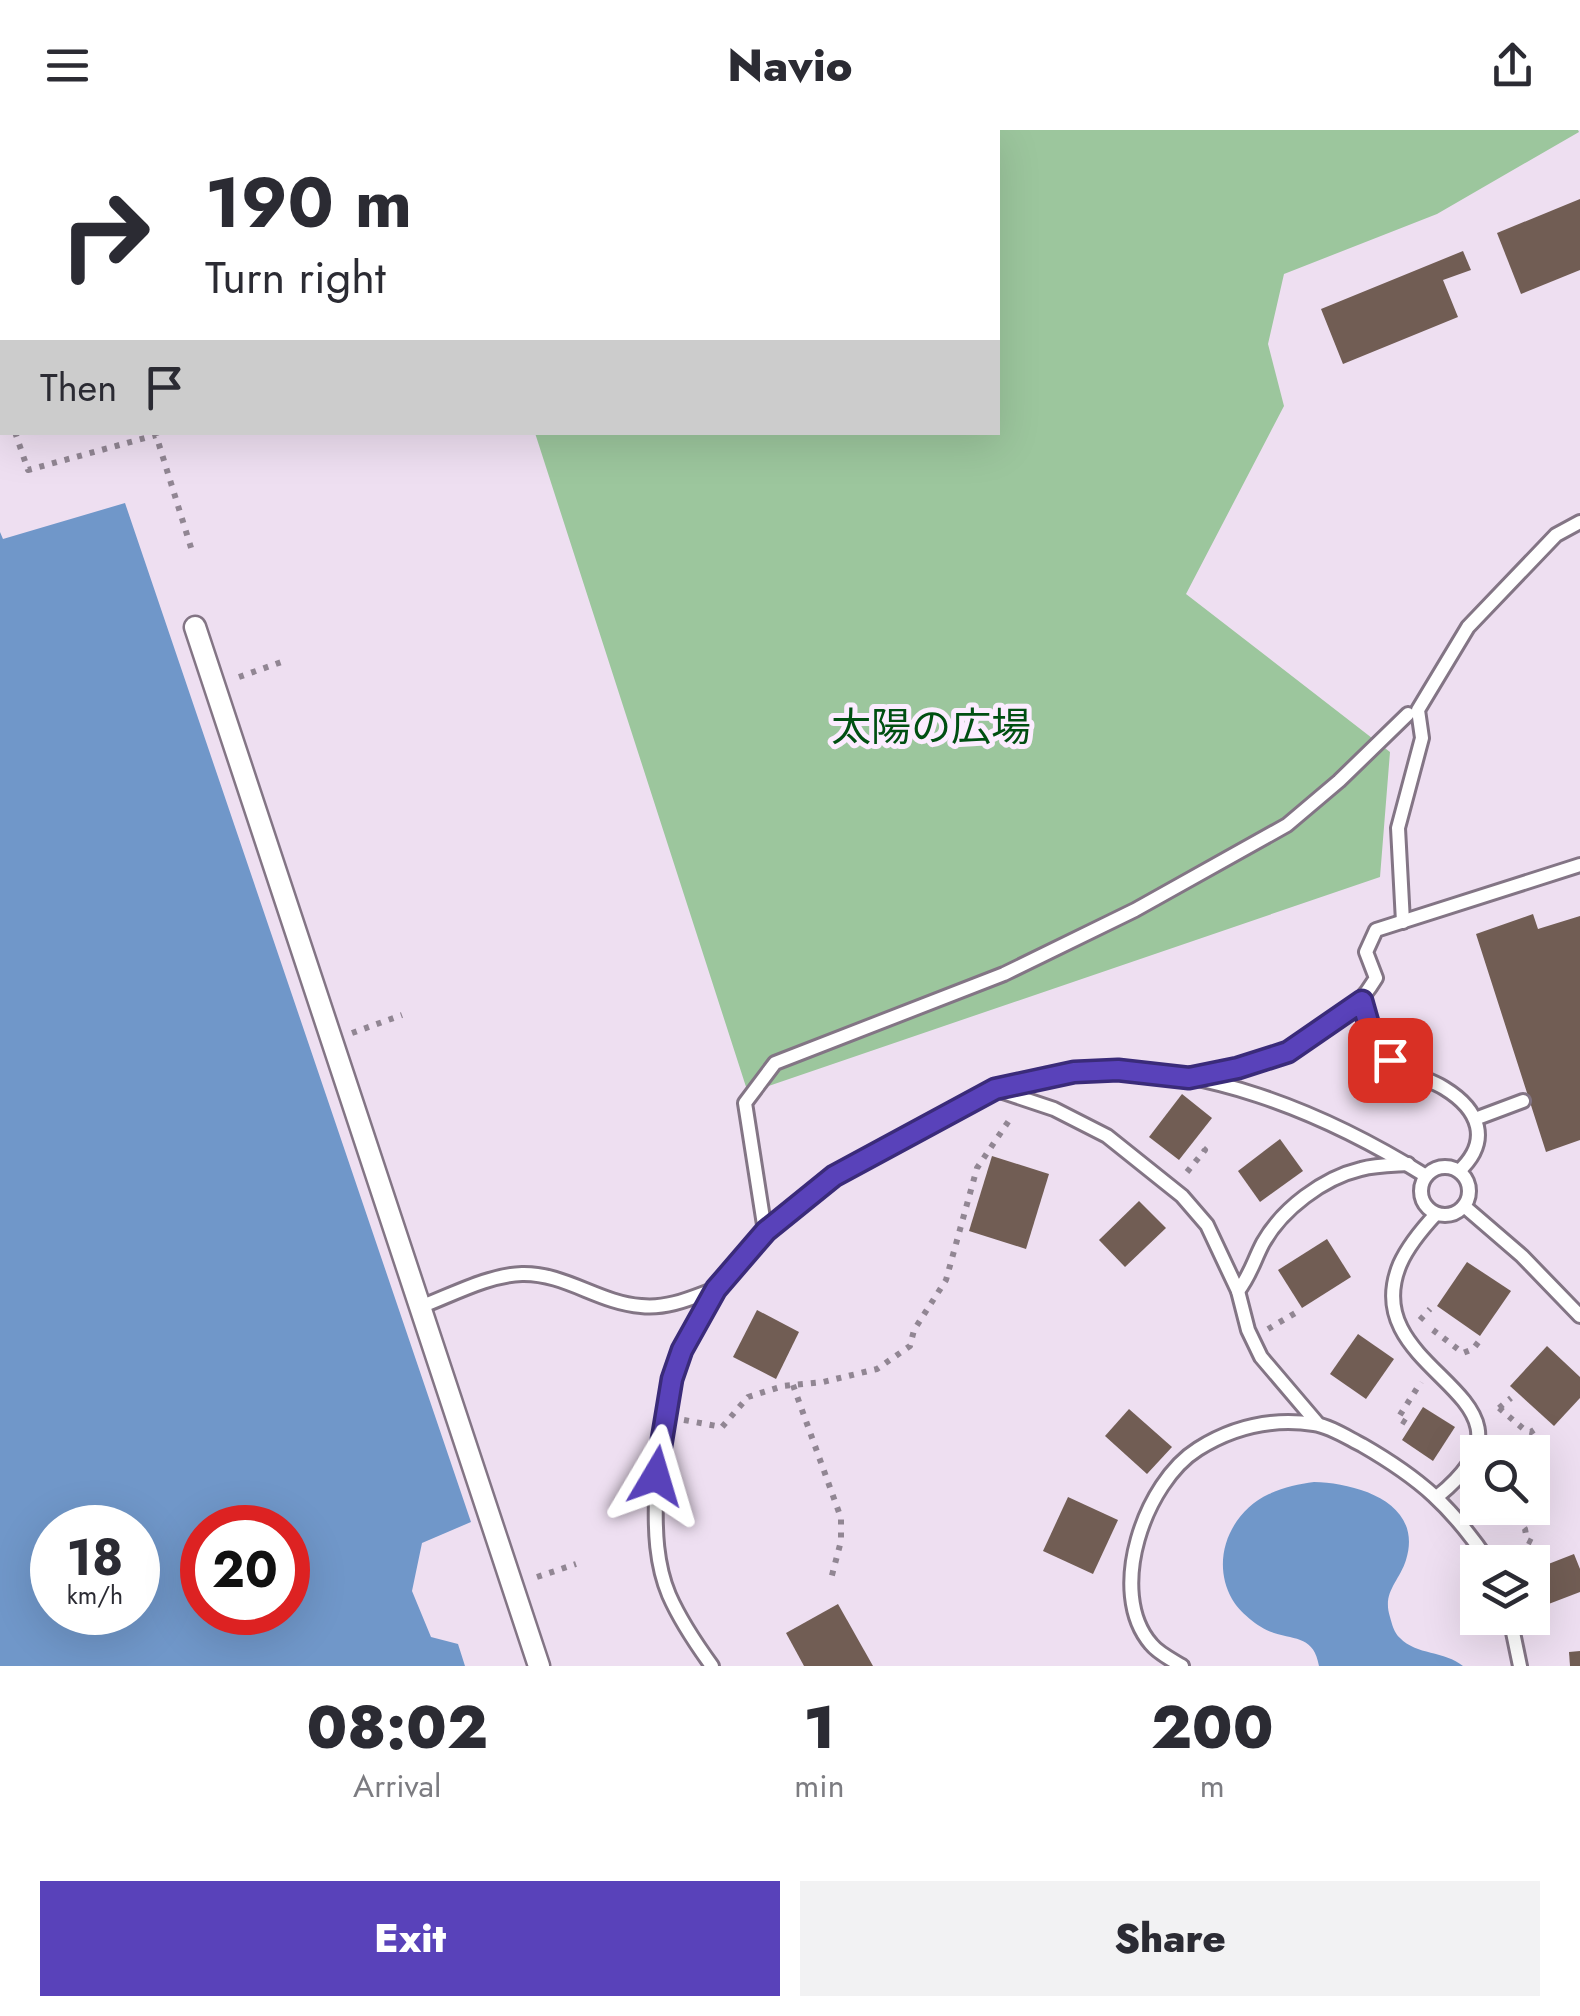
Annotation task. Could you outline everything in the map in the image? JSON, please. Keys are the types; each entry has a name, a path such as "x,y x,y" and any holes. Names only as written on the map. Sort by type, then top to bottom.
{"street":[{"path":"195,626 539,1666"}],"lane":[{"path":"1403,922 1398,828 1422,738 1418,710 1468,627 1556,536 1580,522"},
{"path":"766,1231 745,1104 775,1063 1004,974 1135,910 1287,825 1408,714"},
{"path":"1189,1078 1288,1052 1362,1001 1376,978 1366,952 1376,930 1580,864"},
{"path":"1362,1001 1372,1036 1390,1060 1443,1087 1474,1119 1480,1131 1479,1144 1459,1171"},
{"path":"712,1666 668,1592 655,1540 656,1476 672,1379 682,1350 716,1289 766,1231 834,1176 995,1089 1074,1072 1118,1070 1189,1078 1270,1100 1369,1142 1426,1176"},
{"path":"995,1089 1054,1109 1107,1136 1174,1188 1207,1224 1238,1291 1260,1357 1318,1424 1394,1463 1438,1496 1478,1545"},
{"path":"1474,1119 1523,1101"},
{"path":"1238,1291 1250,1276 1264,1241 1295,1204 1360,1169 1408,1164"},
{"path":"1441,1167 1459,1171 1469,1188 1464,1206 1455,1214 1436,1214 1421,1198 1426,1176 1441,1167"},
{"path":"1464,1206 1522,1256 1580,1316"},
{"path":"1436,1214 1401,1262 1394,1301 1417,1355 1462,1396 1480,1433 1469,1465 1438,1496"},
{"path":"420,1306 504,1275 546,1275 617,1302 640,1306 665,1306 716,1289"},
{"path":"1182,1666 1152,1646 1132,1602 1130,1573 1136,1544 1164,1483 1194,1451 1239,1428 1270,1423 1318,1424"},
{"path":"1514,1635 1520,1666"}],"path":[{"path":"16,435 28,470 156,435 192,554"},
{"path":"214,686 287,660"},
{"path":"332,1040 402,1015"},
{"path":"664,1416 722,1428 748,1397 877,1369 896,1359 910,1346 914,1330 951,1266 977,1168 1025,1099"},
{"path":"1174,1188 1205,1150 1198,1144"},
{"path":"1420,1320 1463,1353 1480,1340"},
{"path":"1406,1423 1398,1418 1430,1368"},
{"path":"792,1385 842,1518 831,1578"},
{"path":"1499,1408 1526,1431 1540,1426"},
{"path":"1521,1525 1526,1540 1537,1545"},
{"path":"512,1584 576,1564"}],"green space":[{"name":"太陽の広場","path":"1000,130 1578,130 1437,214 1284,274 1268,344 1284,406 1186,594 1390,752 1380,877 748,1093 536,435 1000,435"}],"water":[{"path":"125,503 471,1522 422,1543 412,1591 431,1637 458,1644 465,1666 0,1666 0,532 3,539"},
{"path":"1314,1482 1349,1486 1396,1510 1405,1523 1409,1540 1406,1560 1388,1601 1394,1628 1407,1643 1463,1666 1319,1666 1309,1645 1263,1628 1235,1604 1223,1569 1234,1525 1255,1502 1269,1494"}],"building":[{"path":"1580,199 1580,270 1521,294 1497,233"},
{"path":"1463,251 1471,270 1443,280 1458,317 1343,364 1321,309"},
{"path":"1533,914 1538,929 1580,916 1580,1140 1546,1152 1476,934"},
{"path":"1182,1094 1212,1118 1179,1160 1149,1137"},
{"path":"1280,1139 1303,1171 1260,1202 1238,1171"},
{"path":"992,1156 1049,1174 1026,1249 969,1231"},
{"path":"1139,1201 1166,1228 1125,1267 1099,1240"},
{"path":"1327,1239 1351,1277 1302,1308 1278,1270"},
{"path":"1467,1262 1511,1291 1480,1336 1437,1306"},
{"path":"757,1310 799,1332 776,1379 733,1357"},
{"path":"1358,1334 1394,1359 1366,1399 1330,1374"},
{"path":"1547,1346 1580,1377 1580,1398 1554,1426 1510,1386"},
{"path":"1423,1407 1455,1427 1433,1461 1402,1440"},
{"path":"1129,1409 1172,1447 1147,1474 1105,1436"},
{"path":"1068,1497 1118,1520 1093,1574 1043,1551"},
{"path":"1574,1554 1580,1569 1580,1592 1550,1603 1550,1563"},
{"path":"838,1604 873,1666 804,1666 786,1633"},
{"path":"1580,1651 1580,1666 1570,1666 1569,1652"}],"route":[{"path":"656,1476 672,1379 682,1350 716,1289 766,1231 834,1176 943,1114 995,1089 1074,1072 1118,1070 1189,1078 1238,1068 1288,1052 1362,1001 1372,1036 1390,1060"}]}
